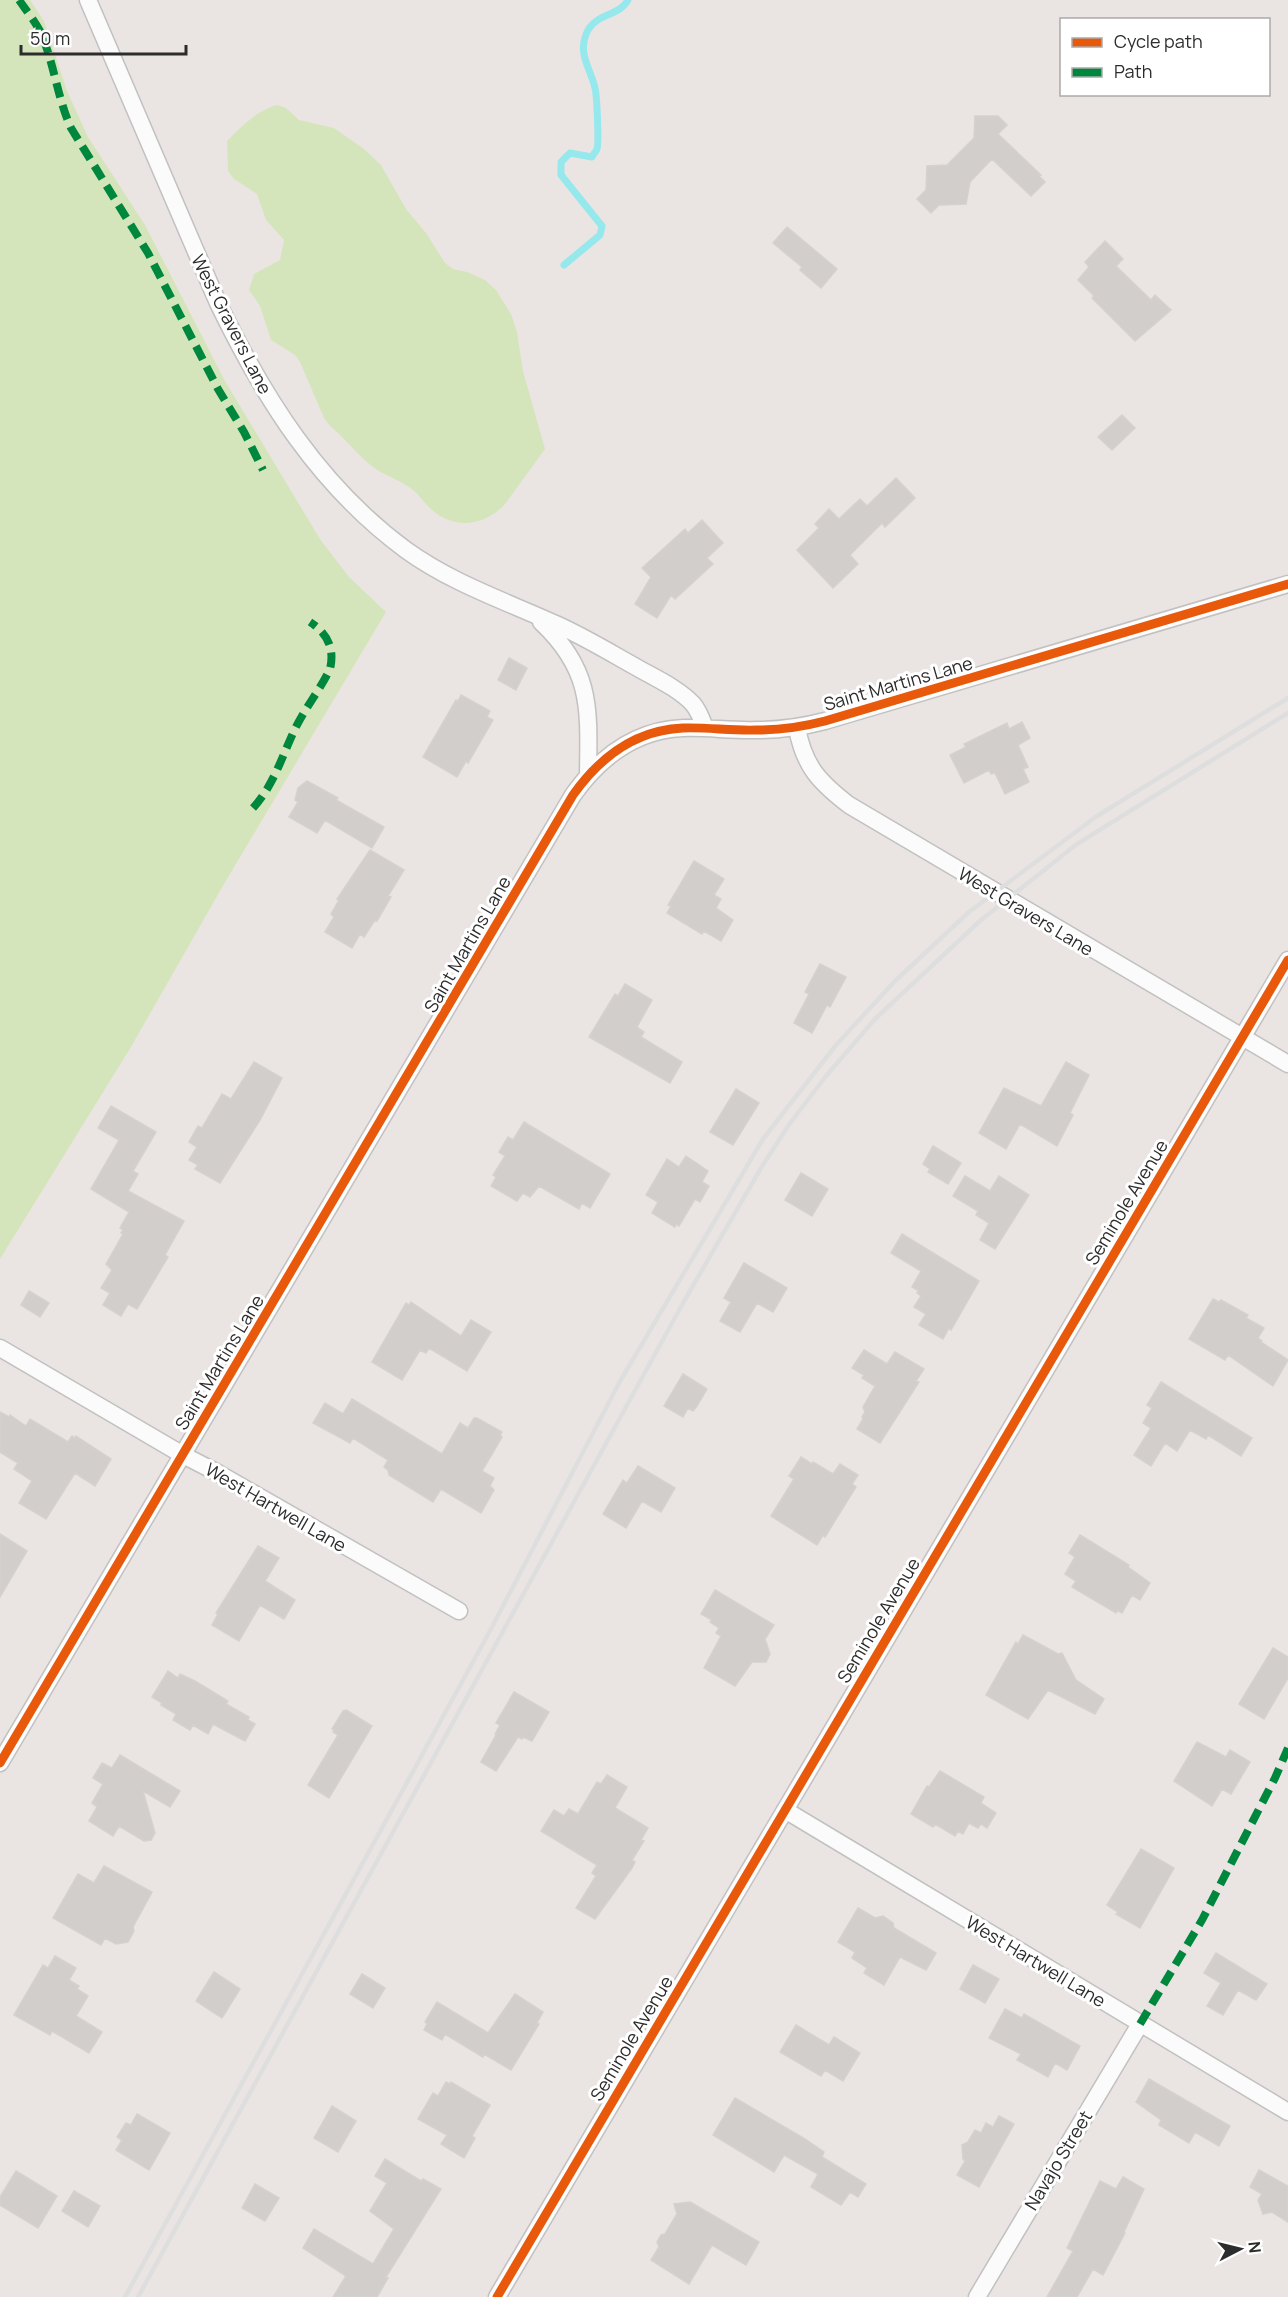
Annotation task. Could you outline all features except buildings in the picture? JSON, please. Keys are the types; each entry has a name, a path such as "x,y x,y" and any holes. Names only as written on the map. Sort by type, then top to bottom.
{"street":[{"name":"West Gravers Lane","path":"88,0 218,303 260,384 301,446 347,500 406,550 457,582 582,637 670,687 695,706 705,729"},
{"name":"Saint Martins Lane","path":"0,1763 573,795 588,774 603,759 616,750 650,734 671,729 797,728 855,713 1288,584"},
{"path":"536,617 569,652 582,680 587,700 588,774"},
{"name":"West Gravers Lane","path":"797,728 805,758 813,772 827,788 849,805 1288,1064"},
{"name":"Seminole Avenue","path":"496,2297 1288,960"},
{"name":"West Hartwell Lane","path":"0,1347 183,1455 459,1611"},
{"name":"West Hartwell Lane","path":"785,1810 1140,2024 1235,2078 1288,2112"},
{"name":"Navajo Street","path":"977,2297 1140,2024"}],"green space":[{"path":"0,0 30,0 44,21 67,91 88,137 145,225 225,381 320,539 349,577 386,612 224,884 131,1047 0,1259"},
{"path":"277,105 286,108 299,120 334,128 364,149 381,165 406,209 426,233 445,263 453,269 485,280 496,290 511,314 517,332 523,371 545,449 505,504 488,517 470,523 450,521 432,510 416,492 367,462 324,418 295,355 271,340 260,306 249,290 254,274 280,260 284,240 266,220 257,194 234,179 228,171 227,141 256,115"}],"waterway":[{"path":"564,265 600,235 602,226 561,175 561,162 570,153 592,157 597,149 596,93 583,46 592,24 619,9 628,0"}],"railway":[{"path":"125,2297 491,1629 619,1383 763,1139 836,1045 895,981 969,912 1097,816 1288,698"},
{"path":"138,2297 683,1303 788,1126 826,1076 875,1019 981,920 1077,844 1288,713"}],"marked path":[{"path":"19,0 40,31 71,128 148,253 218,389 244,432 263,470"},
{"path":"253,808 272,780 299,721 330,669 331,654 328,642 321,631 310,622"},
{"path":"1140,2024 1202,1920 1288,1748"}],"cycle path":[{"path":"0,1763 573,795 607,758 634,740 666,730 683,728 766,730 816,723 1288,584"},
{"path":"497,2297 1288,960"}]}
